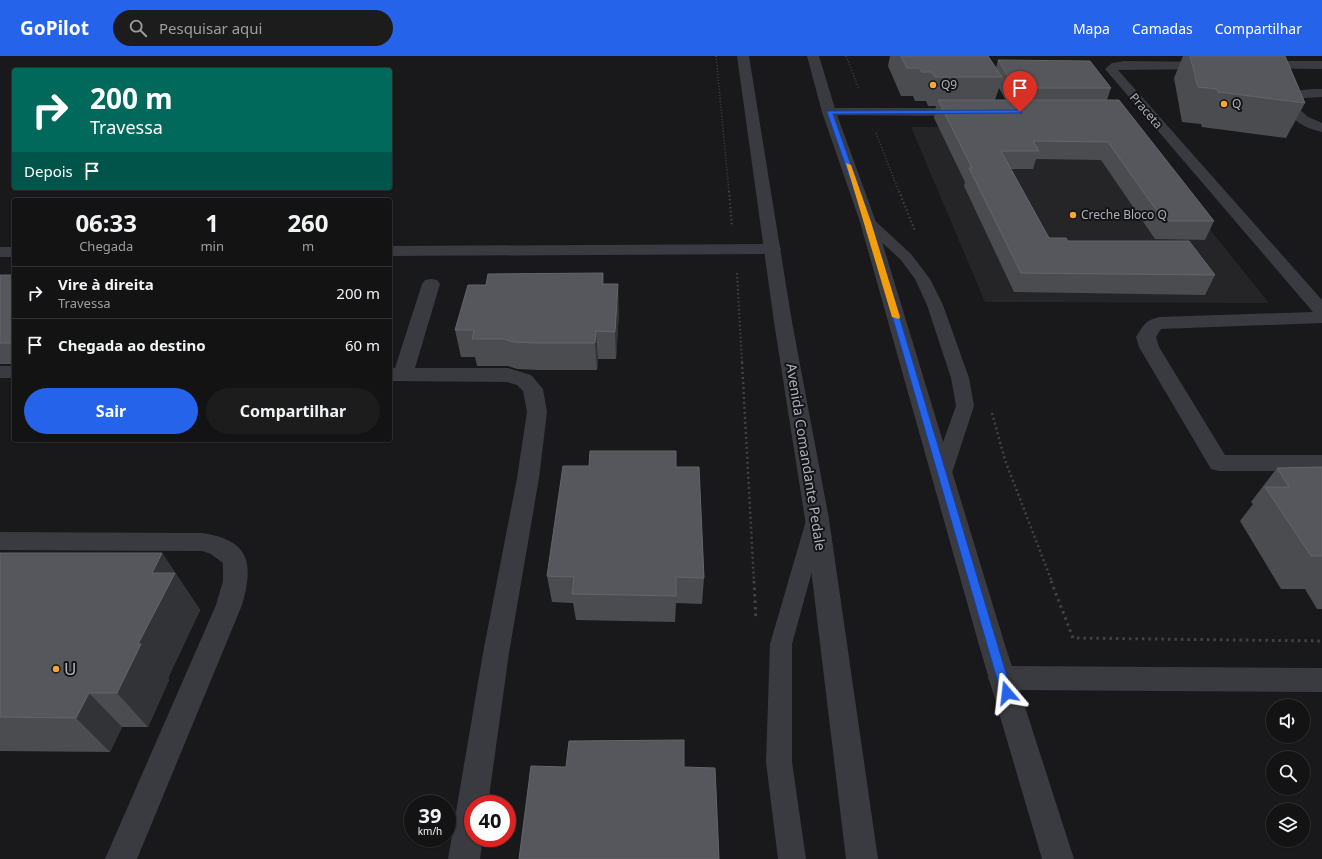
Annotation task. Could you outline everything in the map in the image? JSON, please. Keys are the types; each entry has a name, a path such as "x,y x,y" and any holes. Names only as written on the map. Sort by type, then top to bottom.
{"street":[{"name":"Avenida Comandante Pedale","path":"743,56 783,322 817,519 862,859"},
{"path":"813,56 829,112 868,222 1002,678 1058,859"},
{"path":"1278,56 1322,93"},
{"name":"Praceta","path":"1219,65 1124,65 1113,67 1111,69 1146,112 1322,311"},
{"path":"1249,65 1322,65"},
{"path":"1322,93 1294,97 1290,99 1288,106 1294,115 1306,122 1322,128"},
{"path":"829,112 974,112"},
{"path":"1131,112 1146,112"},
{"path":"392,251 773,249"},
{"path":"0,252 12,252"},
{"path":"431,284 397,374 508,375 524,380 533,389 538,412 528,478 496,653 464,859"},
{"path":"1322,317 1159,323 1152,325 1146,337 1149,347 1219,463 1322,463"},
{"path":"0,372 12,372"},
{"path":"0,541 202,542 221,547 233,558 238,576 229,605 121,859"},
{"path":"1002,678 1322,680"}],"lane":[{"path":"868,222 906,258 922,279 935,305 960,378 965,406 942,473"},
{"path":"792,859 779,762 780,644 817,519"}],"path":[{"path":"716,56 729,203 735,250 756,622"},
{"path":"1073,638 1322,641"}],"shaded area":[{"name":"Creche Bloco Q","path":"911,127 1128,127 1269,303 985,302"}],"building":[{"path":"901,56 988,56 1002,77 935,77 932,72 922,72 919,68 907,68"},
{"path":"1190,56 1285,56 1305,103 1218,92 1217,89 1198,87"},
{"path":"998,60 1090,61 1111,88 1015,88"},
{"path":"938,100 1119,100 1214,221 1164,221 1108,142 1033,141 1039,151 1001,151 1049,238 1066,238 1068,241 1189,241 1215,275 1021,273 969,168 972,168"},
{"path":"603,273 602,284 618,284 615,332 596,331 595,343 535,343 513,342 504,339 472,339 474,330 455,330 468,285 486,285 488,274"},
{"path":"0,275 12,275 12,343 0,343"},
{"path":"590,451 676,451 676,467 699,467 704,578 676,577 676,596 572,594 574,577 547,576 563,466 589,466"},
{"path":"1322,467 1322,556 1311,556 1265,487 1289,487 1277,468"},
{"name":"U","path":"0,553 162,553 152,573 175,573 138,644 141,644 117,693 89,693 76,718 0,717"},
{"path":"684,740 684,767 715,768 719,859 519,859 531,766 566,767 569,741"}],"slow traffic":[{"path":"848,165 868,222 896,317"}],"place":[{"name":"Q9","path":"933,85"},
{"name":"Q","path":"1224,104"},
{"name":"Creche Bloco Q","path":"1073,215"},
{"name":"U","path":"56,669"}],"route":[{"path":"1007,693 868,222 829,112 1020,112"}]}
